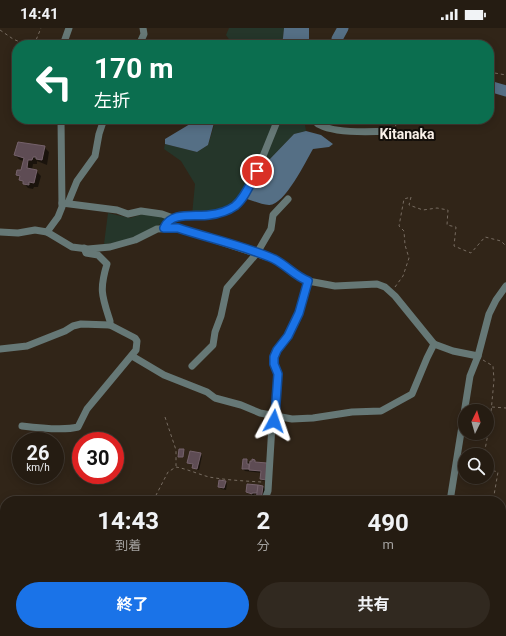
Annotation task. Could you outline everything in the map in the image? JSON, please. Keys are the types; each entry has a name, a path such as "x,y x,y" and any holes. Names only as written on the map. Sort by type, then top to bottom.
{"street":[{"path":"65,40 69,28"},
{"path":"141,40 144,34 143,28"},
{"path":"61,124 65,203"},
{"path":"47,232 58,217 77,181 95,156 102,124"},
{"path":"65,203 117,210 128,214 141,211 162,214 173,218 221,213 236,205 244,194 257,171 276,124"},
{"path":"318,124 329,128 371,132 389,131"},
{"path":"192,366 213,345 227,288 257,253 271,229 274,215 288,199"},
{"path":"164,228 166,223 173,218"},
{"path":"0,235 35,230 47,232 72,247 110,247 135,240 164,228 178,228 276,260 301,278 308,281 335,286 377,284 385,287 392,293 434,344 453,351 478,356"},
{"path":"84,248 86,253 98,255 106,264 102,280 102,294 110,325"},
{"path":"266,496 269,482 272,425 275,416 278,374 274,364 274,357 277,350 288,336 299,313 308,281"},
{"path":"451,496 470,376 478,356 489,314 496,300 506,286"},
{"path":"0,349 27,346 77,325 110,325 136,338 137,341 136,350 132,356 87,409 78,427 70,429 22,426"},
{"path":"132,356 164,375 207,392 222,401 241,405 260,413 299,418 352,412 381,411 412,394 434,344"}],"path":[{"path":"36,40 41,28"},
{"path":"0,30 15,40"},
{"path":"494,73 506,75"},
{"path":"389,131 398,124"},
{"path":"392,293 403,276 409,258 405,245 404,231 399,226 404,199 411,197 409,205 423,210 437,208 448,210 447,225 456,227 454,246 471,253 485,237 501,241 506,246"},
{"path":"478,356 492,366 494,371 491,404"},
{"path":"494,407 506,408"},
{"path":"165,417 176,450 176,467"},
{"path":"156,496 168,472 176,467 191,470 211,477 242,481 269,482"},
{"path":"493,496 498,472 494,471"}],"green space":[{"path":"229,28 284,28 282,40 230,40 226,35"},
{"path":"214,124 305,124 306,131 294,134 268,161 247,199 214,215 192,215 195,184 181,161 164,149 165,144 197,152 208,145"},
{"path":"108,213 130,218 143,214 162,216 168,220 129,239 104,244"}],"water":[{"path":"284,28 309,28 309,40 282,40"},
{"path":"190,124 214,124 208,145 197,152 165,144 165,139"},
{"path":"306,131 321,135 333,144 329,147 313,149 288,191 275,203 266,205 247,199 268,161 294,134"}],"building":[{"path":"18,142 45,146 42,160 33,157 32,160 28,160 27,168 37,170 34,183 29,182 29,185 23,184 23,181 19,180 20,176 16,175 17,170 21,170 24,158 14,155"},
{"path":"179,449 184,449 183,457 178,457"},
{"path":"190,451 201,453 197,469 192,468 193,464 187,463"},
{"path":"243,459 247,459 249,469 242,469"},
{"path":"252,459 255,460 255,462 267,463 266,480 260,479 261,471 249,470 250,461 252,461"},
{"path":"219,480 226,481 224,488 218,487"},
{"path":"247,484 258,485 257,493 252,494 246,492"},
{"path":"258,485 263,486 262,496 257,496"}],"waterway":[{"path":"337,40 343,28"},
{"path":"494,87 506,91"}],"district":[{"name":"Kitanaka","path":"407,134"}],"route":[{"path":"257,171 236,205 221,213 208,216 173,218 166,223 164,228 178,228 257,253 276,260 301,278 308,281 299,313 288,336 277,350 274,357 274,364 278,377 274,421"}]}
